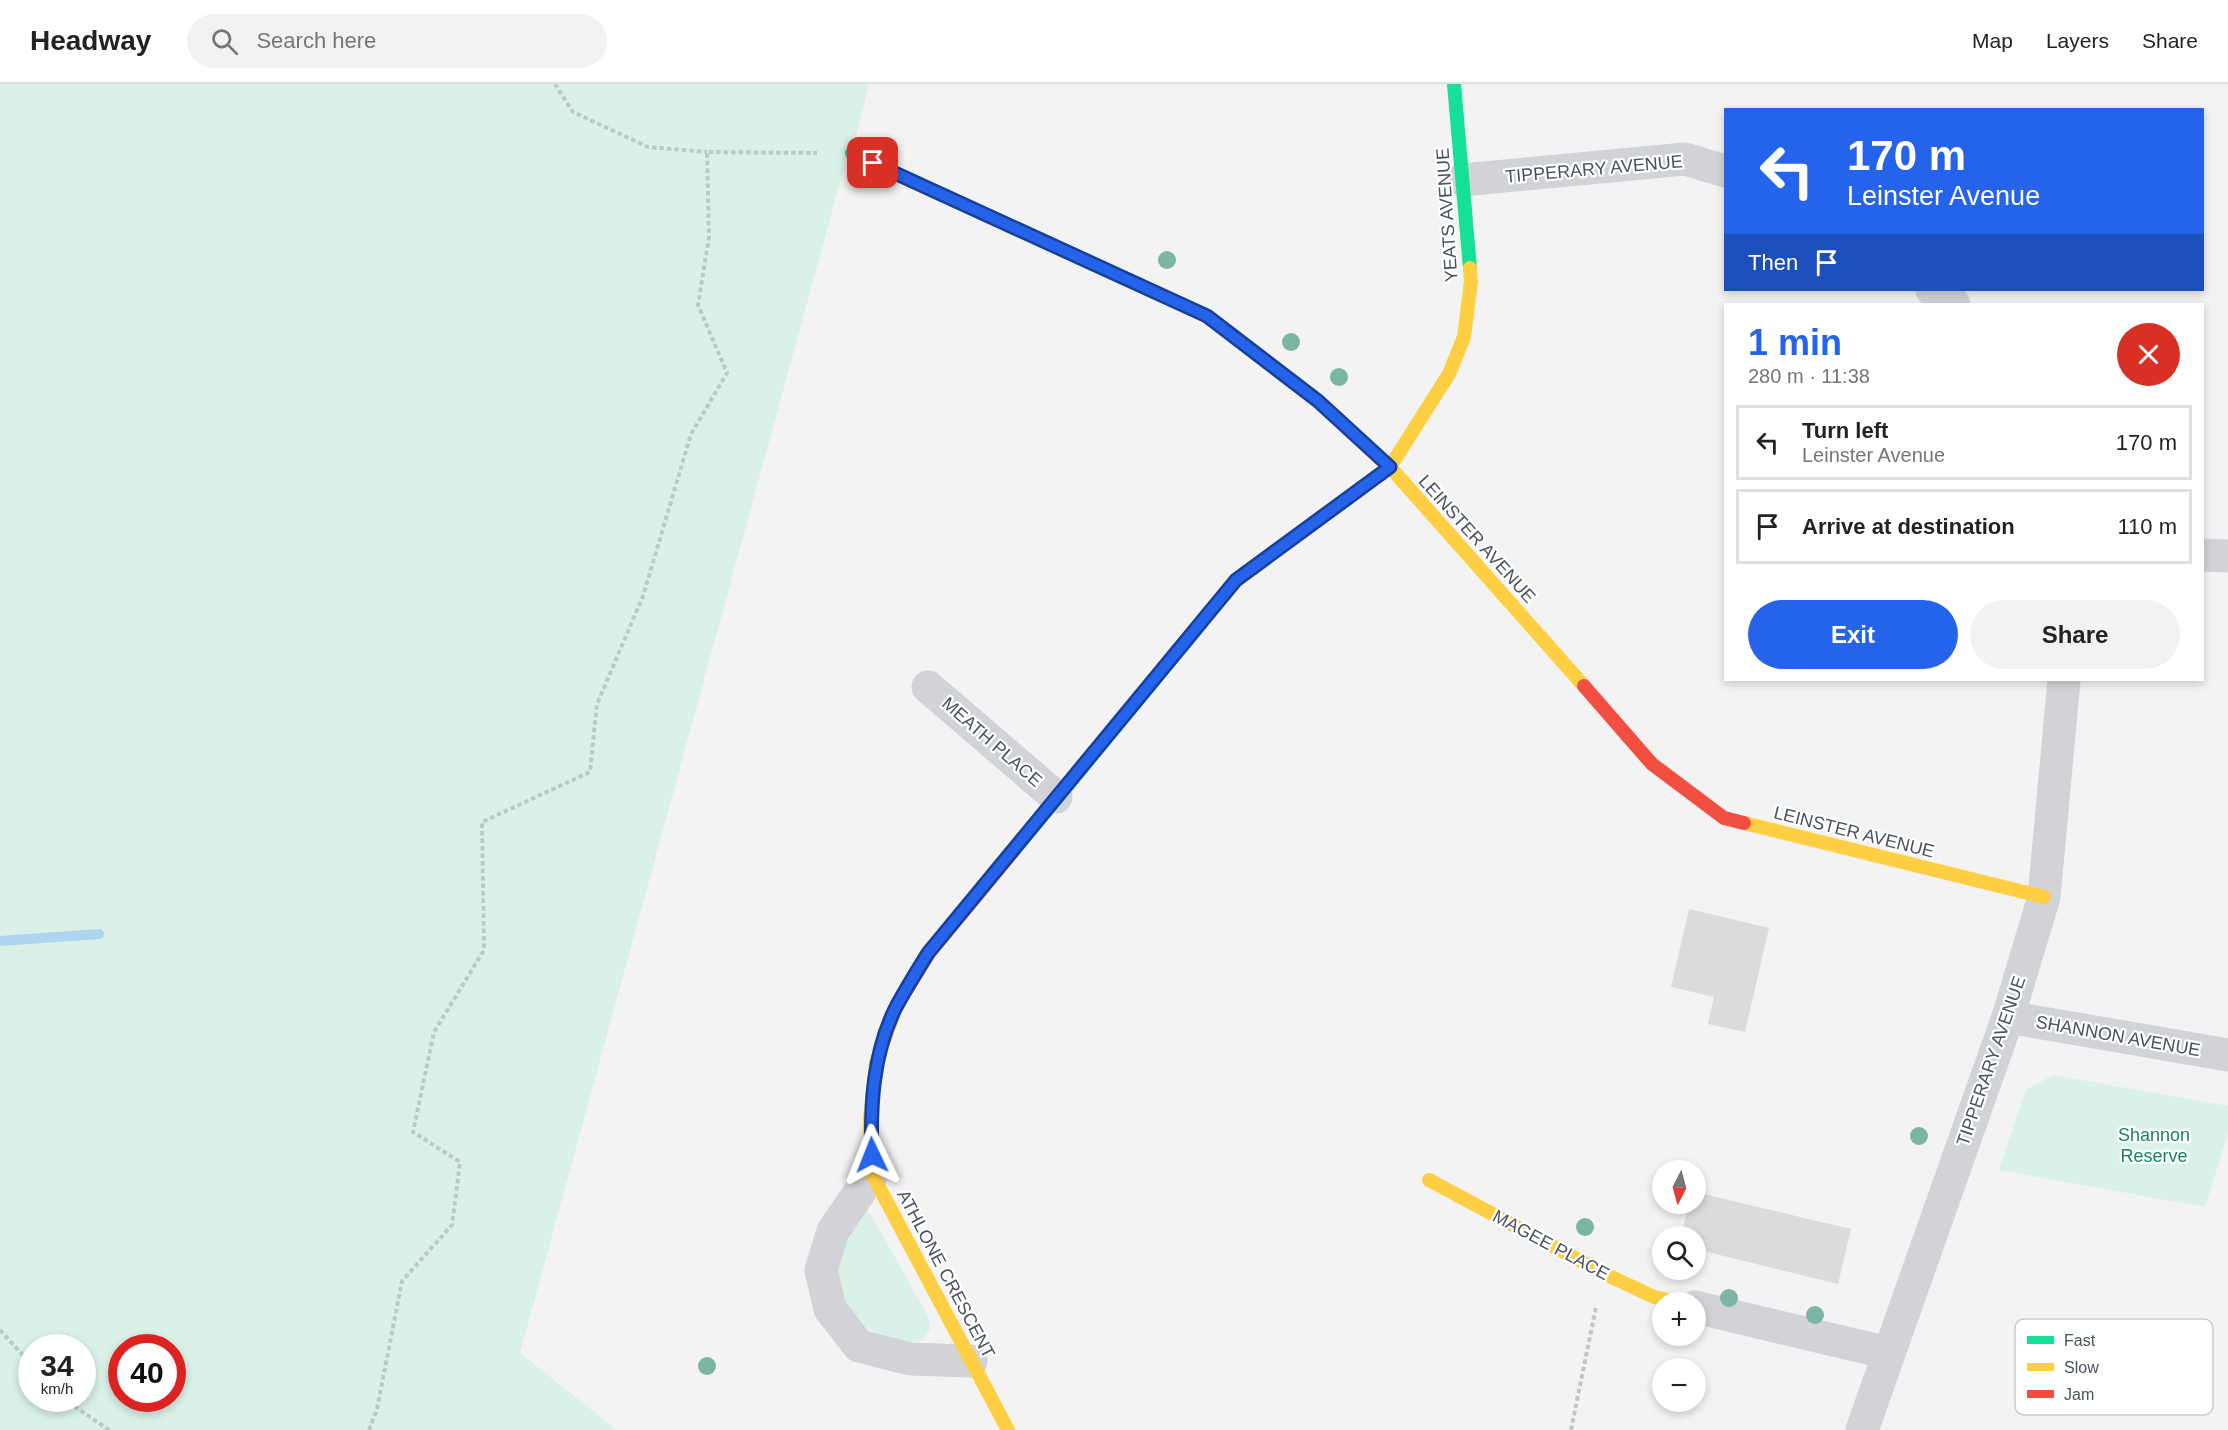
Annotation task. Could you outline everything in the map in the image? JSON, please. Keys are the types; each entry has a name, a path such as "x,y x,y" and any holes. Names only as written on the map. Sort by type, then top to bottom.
{"street":[{"name":"YEATS AVENUE","path":"1390,467 1449,374 1464,337 1472,282 1454,84"},
{"name":"LEINSTER AVENUE","path":"852,153 1207,316 1318,401 1390,467 1652,764 1724,818 2044,897"},
{"name":"TIPPERARY AVENUE","path":"1462,180 1685,159 1724,171"},
{"path":"1934,291 1952,303"},
{"name":"ATHLONE CRESCENT","path":"1008,1430 872,1174 870,1119 876,1064 894,1010 928,953 1236,580 1390,467"},
{"path":"2204,555 2228,556"},
{"name":"TIPPERARY AVENUE","path":"1862,1430 2008,1017 2044,897 2064,681"},
{"name":"MEATH PLACE","path":"928,687 1056,797"},
{"name":"SHANNON AVENUE","path":"2008,1017 2228,1055"},
{"path":"872,1174 833,1231 821,1270 830,1309 859,1346 910,1359 971,1361"},
{"name":"MAGEE PLACE","path":"1429,1180 1603,1273 1652,1296"},
{"path":"1706,1310 1888,1353"}],"path":[{"path":"555,84 573,112 648,147 707,152 852,153"},
{"path":"369,1430 377,1408 402,1281 452,1225 460,1162 413,1132 434,1032 483,950 482,822 590,772 597,704 643,596 691,434 727,374 698,305 709,237 707,152"},
{"path":"1571,1430 1603,1273"},
{"path":"0,1330 18,1350"},
{"path":"83,1412 109,1430"}],"green space":[{"path":"0,84 869,84 852,153 842,175 520,1353 617,1430 0,1430"},
{"name":"Shannon Reserve","path":"2053,1075 2228,1106 2228,1133 2205,1207 1999,1170 2026,1090"},
{"path":"863,1206 874,1220 929,1318 930,1329 923,1340 900,1342 890,1340 844,1311 836,1262"}],"building":[{"path":"1689,909 1769,928 1745,1032 1708,1024 1714,997 1671,987"},
{"path":"1706,1195 1851,1229 1838,1284 1706,1252 1706,1226 1683,1226 1686,1214 1706,1214"}],"waterway":[{"path":"0,941 99,934"}],"traffic: fast":[{"path":"1454,84 1470,268"},
{"path":"852,153 1207,316 1297,385"},
{"path":"1014,850 1202,622"}],"traffic: slow":[{"path":"1202,622 1236,581 1390,467 1449,374 1464,337 1471,282 1470,268"},
{"path":"1297,385 1318,401 1390,467 1584,686"},
{"path":"1744,823 2044,897"},
{"path":"897,1005 876,1063 870,1118 872,1174 1008,1430"},
{"path":"1429,1180 1603,1273 1652,1296"}],"traffic: jam":[{"path":"1584,686 1652,764 1724,818 1744,823"},
{"path":"897,1005 929,953 1014,850"}],"route":[{"path":"872,1155 870,1119 876,1064 894,1010 928,953 1236,580 1390,467 1318,401 1207,316 873,163"}]}
